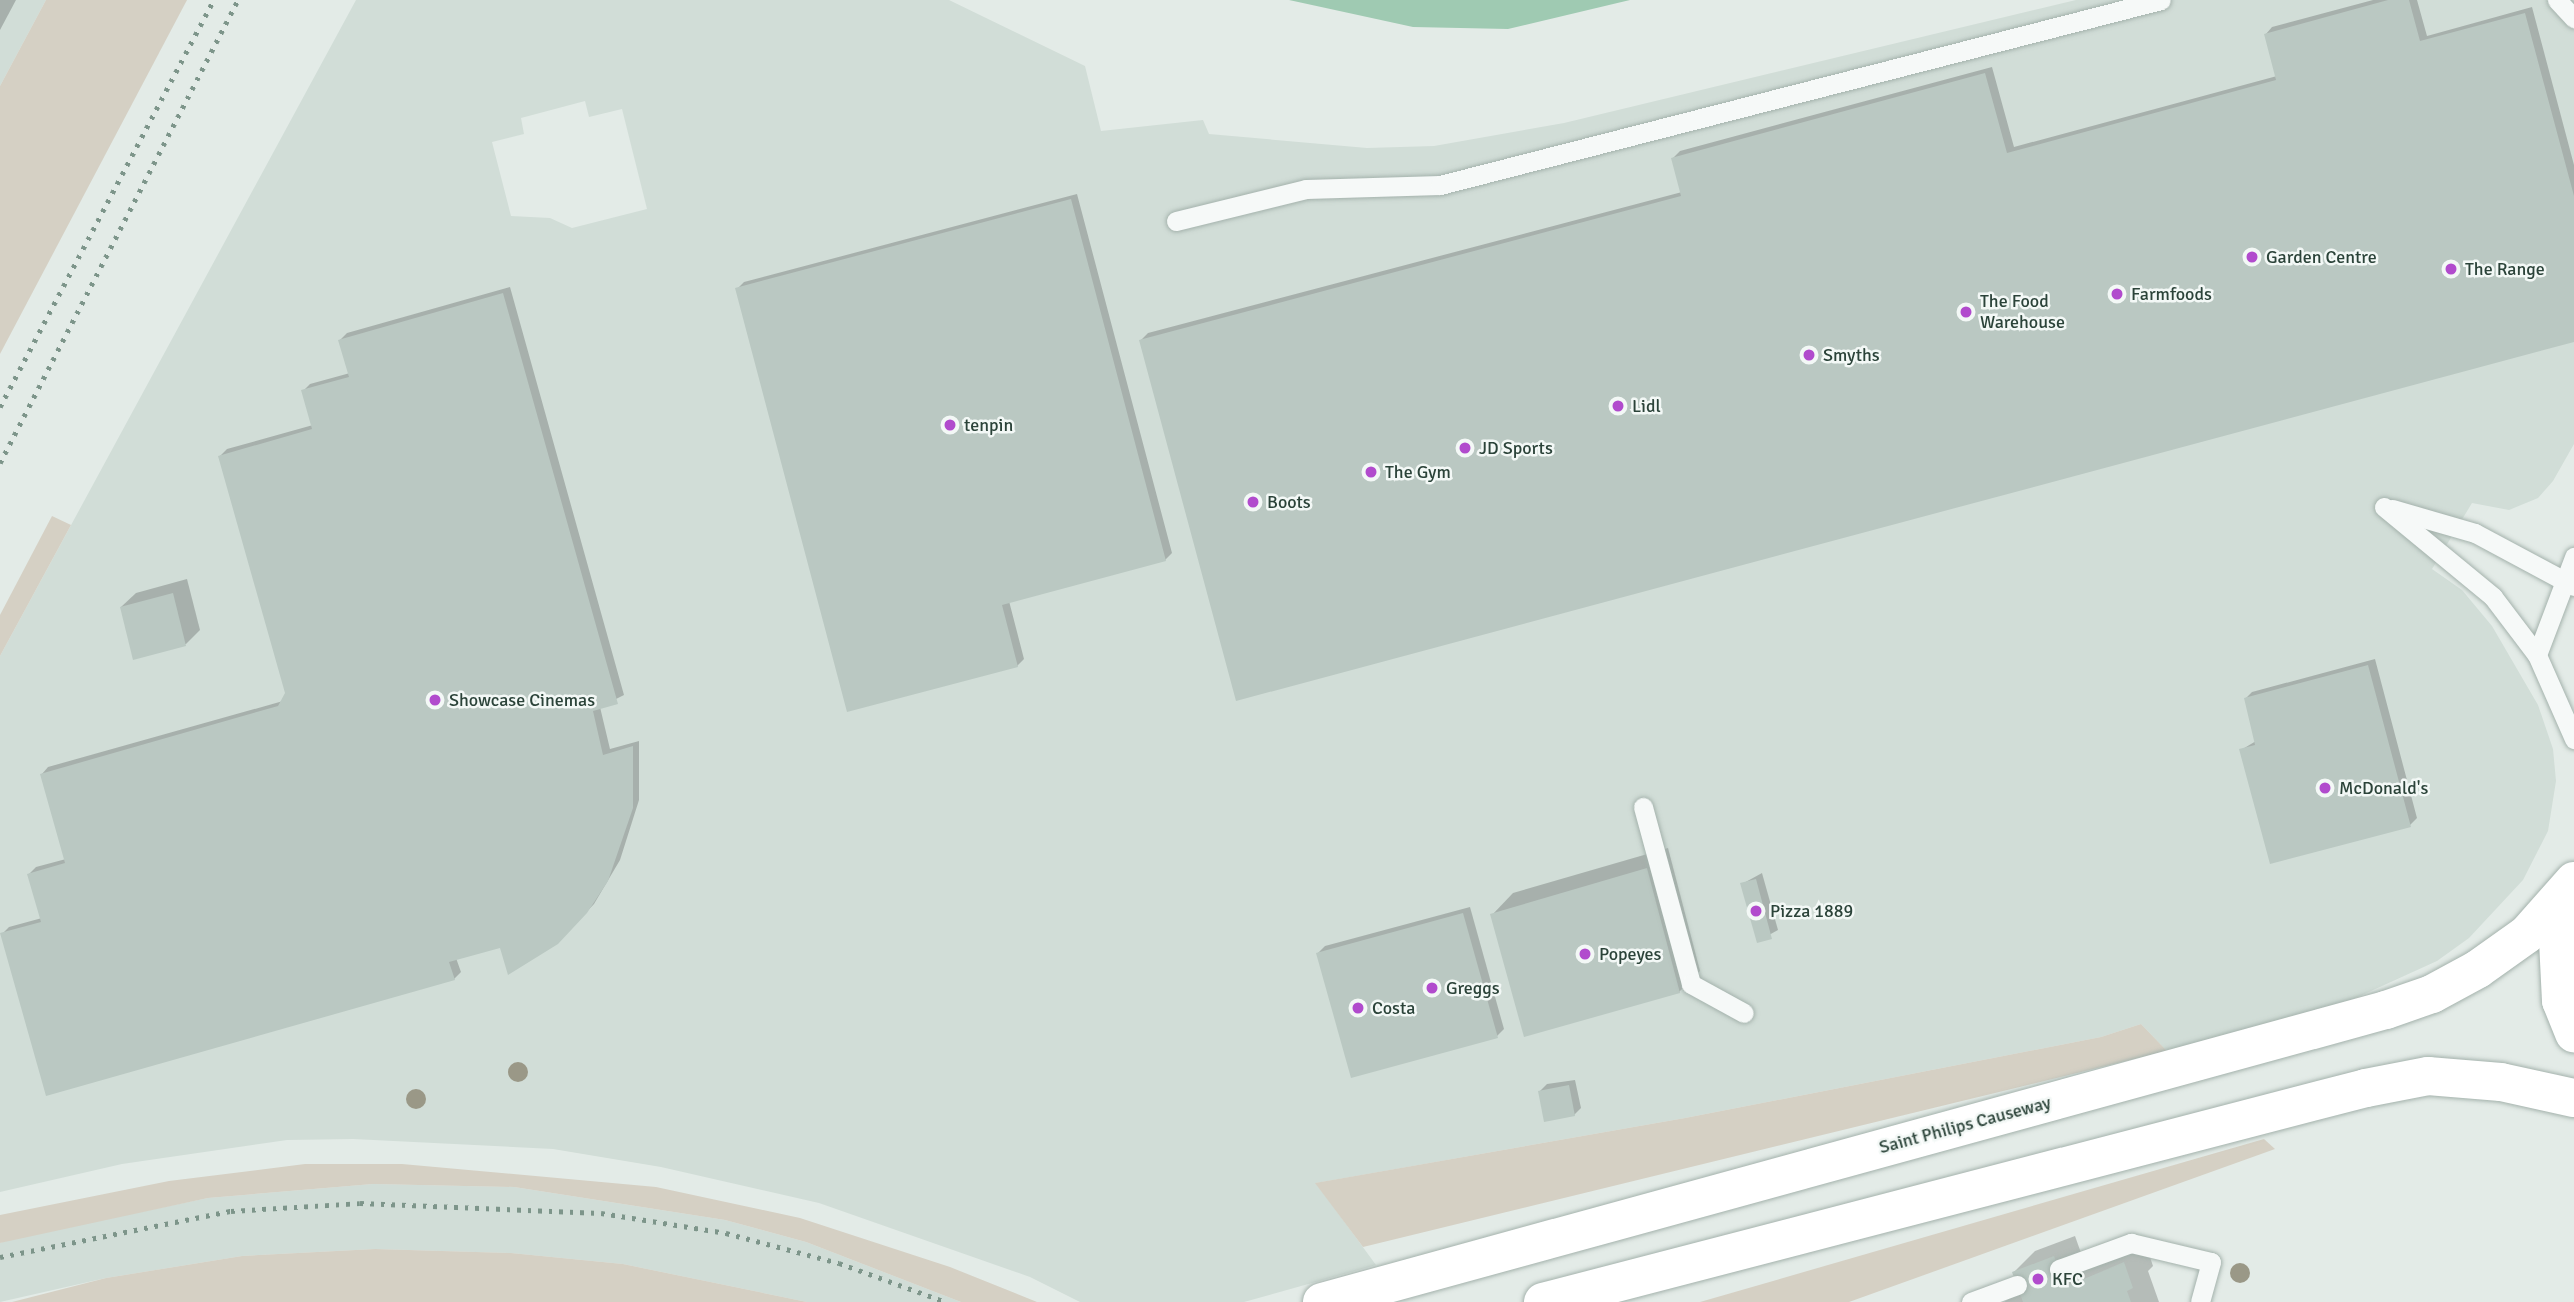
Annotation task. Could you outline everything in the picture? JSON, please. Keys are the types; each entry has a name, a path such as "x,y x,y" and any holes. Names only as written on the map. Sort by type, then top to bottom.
{"main road":[{"path":"2574,881 2558,940 2561,1002 2574,1034"},
{"name":"Saint Philips Causeway","path":"1322,1302 2386,1010 2432,994 2478,969 2526,934 2574,881"},
{"path":"1543,1302 2366,1087 2428,1076 2501,1082 2574,1098"}],"lane":[{"path":"1176,221 1306,189 1440,185 2161,0"},
{"path":"2557,0 2574,18"},
{"path":"2570,582 2475,533 2384,507 2493,597 2537,654 2574,739"},
{"path":"2537,654 2570,582 2574,557"},
{"path":"1643,807 1692,984 1744,1013"},
{"path":"2059,1269 2131,1243 2211,1262 2200,1302"},
{"path":"1971,1302 2017,1285"}],"shaded area":[{"path":"0,0 46,0 0,86"},
{"path":"46,0 187,0 0,354 0,86"},
{"path":"356,0 949,0 1085,66 1101,131 1203,120 1209,134 1367,148 1434,146 1564,123 2076,0 2574,0 2574,444 2553,481 2538,498 2509,510 2472,503 2432,569 2462,590 2492,626 2538,705 2553,749 2556,781 2548,831 2523,880 2469,938 2437,961 2349,1001 2167,1051 2141,1024 2101,1037 1685,1118 1316,1183 1376,1265 1244,1302 1080,1302 1030,1277 819,1203 661,1167 553,1149 353,1139 287,1140 122,1164 0,1192 0,656","holes":["585,101 589,117 622,109 647,209 572,228 550,218 511,216 492,142 524,134 521,118"]},
{"path":"1289,0 1630,0 1508,29 1413,27"},
{"path":"52,516 71,525 0,656 0,615"},
{"path":"2141,1024 2167,1051 1363,1247 1315,1183 1685,1118 2101,1037"},
{"path":"2264,1139 2275,1149 1849,1302 1700,1302"},
{"path":"305,1164 402,1164 656,1187 800,1218 950,1267 1037,1302 961,1302 806,1242 725,1220 514,1187 373,1184 208,1198 0,1243 0,1215 169,1181"},
{"path":"373,1184 514,1187 725,1220 806,1242 961,1302 807,1302 623,1264 511,1253 375,1249 242,1256 106,1278 0,1302 0,1243 14,1238 208,1198"},
{"path":"375,1249 511,1253 623,1264 807,1302 12,1302 106,1278 242,1256"}],"building":[{"path":"2388,0 2409,0 2420,41 2525,13 2574,196 2574,342 1236,701 1139,340 1681,196 1671,158 1985,73 2007,153 2276,80 2264,34"},
{"name":"tenpin","path":"1071,199 1166,561 1002,605 1018,667 847,712 735,288"},
{"name":"Showcase Cinemas","path":"503,293 618,704 593,711 603,755 633,746 633,808 608,881 587,913 558,944 508,975 500,948 449,962 455,980 46,1096 0,933 41,922 27,874 65,863 40,774 278,706 285,693 218,456 312,429 301,390 349,377 338,340"},
{"path":"173,593 186,646 133,660 120,607"},
{"name":"McDonald's","path":"2368,665 2411,827 2270,864 2239,749 2255,745 2244,698"},
{"name":"Popeyes","path":"1647,868 1680,993 1524,1037 1490,914"},
{"name":"Pizza 1889","path":"1756,879 1772,939 1757,943 1740,883"},
{"name":"Greggs","path":"1463,913 1498,1038 1351,1078 1316,953"},
{"path":"1569,1085 1575,1116 1544,1122 1538,1091"},
{"name":"KFC","path":"2054,1256 2065,1287 2124,1262 2133,1288 2127,1291 2131,1302 2023,1302 2012,1272"}],"railway":[{"path":"0,407 214,0"},
{"path":"0,463 238,0"},
{"path":"0,1257 231,1211 360,1203 601,1213 726,1233 839,1263 946,1302"}],"place":[{"name":"Garden Centre","path":"2252,257"},
{"name":"The Range","path":"2451,269"},
{"name":"Farmfoods","path":"2117,294"},
{"name":"The Food Warehouse","path":"1966,312"},
{"name":"Smyths","path":"1809,355"},
{"name":"Lidl","path":"1618,406"},
{"name":"tenpin","path":"950,425"},
{"name":"JD Sports","path":"1465,448"},
{"name":"The Gym","path":"1371,472"},
{"name":"Boots","path":"1253,502"},
{"name":"Showcase Cinemas","path":"435,700"},
{"name":"McDonald's","path":"2325,788"},
{"name":"Pizza 1889","path":"1756,911"},
{"name":"Popeyes","path":"1585,954"},
{"name":"Greggs","path":"1432,988"},
{"name":"Costa","path":"1358,1008"},
{"name":"KFC","path":"2038,1279"}]}
